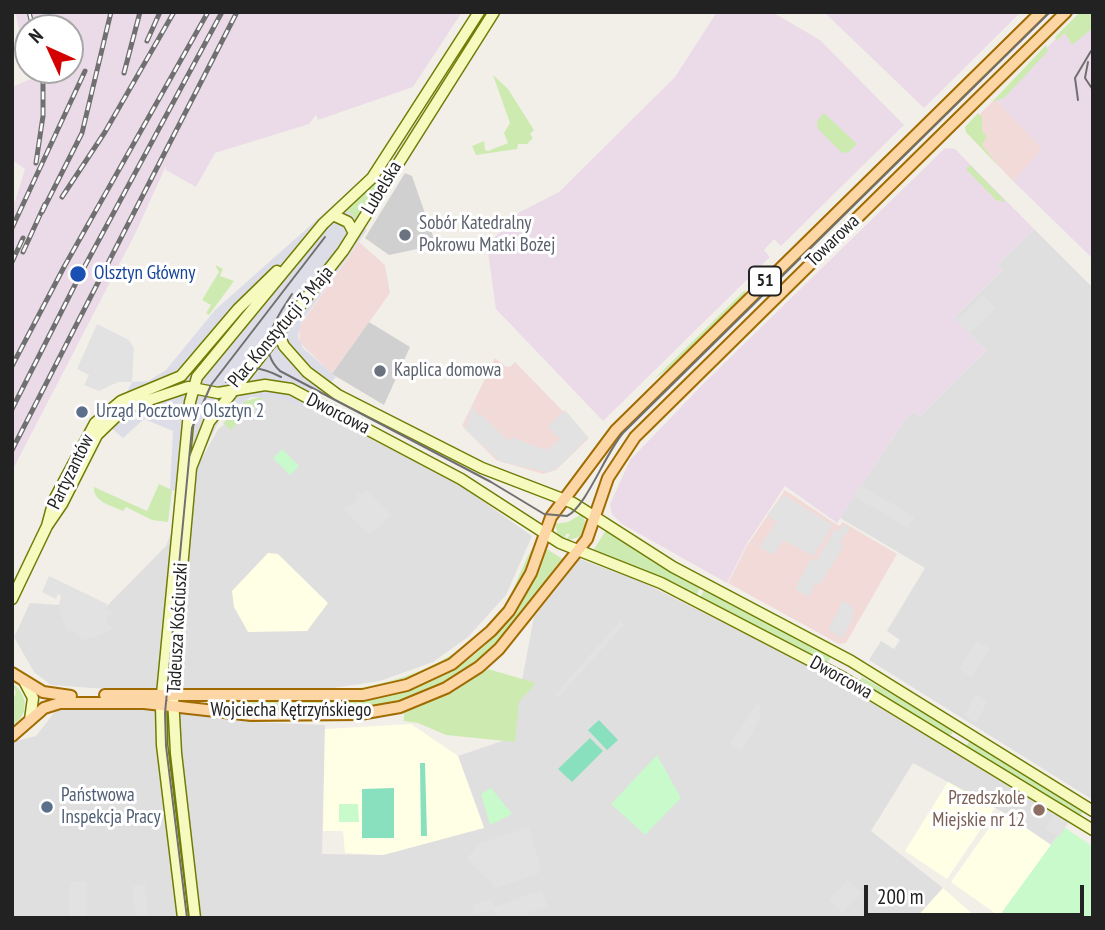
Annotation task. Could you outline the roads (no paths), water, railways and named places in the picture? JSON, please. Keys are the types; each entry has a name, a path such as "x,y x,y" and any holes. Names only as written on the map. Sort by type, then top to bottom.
{"main road":[{"name":"Towarowa","path":"564,499 616,430 1041,12"},
{"name":"Towarowa","path":"595,518 614,466 635,437 1066,12"},
{"name":"51","path":"545,533 551,517 564,499"},
{"name":"51","path":"577,550 589,536 595,518"},
{"name":"Wojciecha Kętrzyńskiego","path":"30,720 47,707 61,703 165,698 343,696 392,690 452,664 500,622 527,581 545,533"},
{"name":"Wojciecha Kętrzyńskiego","path":"23,680 55,695 165,698 174,707 251,715 360,714 423,699 461,680 499,649 577,550"},
{"name":"51","path":"12,673 23,680"},
{"name":"51","path":"12,736 30,720"}],"street":[{"name":"Lubelska","path":"479,12 380,169 333,215 348,222 355,233 413,136 494,12"},
{"name":"Plac Konstytucji 3 Maja","path":"192,387 220,345 333,215"},
{"name":"Plac Konstytucji 3 Maja","path":"133,400 192,387 218,393 232,391 355,233"},
{"name":"Plac Konstytucji 3 Maja","path":"133,400 184,373 238,309 301,250"},
{"path":"269,289 275,273"},
{"name":"Dworcowa","path":"278,333 285,346 307,372 338,395 482,468 564,499 673,567 851,662 1093,811"},
{"name":"Dworcowa","path":"232,391 260,385 291,389 460,479 577,550 662,583 842,677 1093,830"},
{"name":"Tadeusza Kościuszki","path":"183,918 162,745 192,387"},
{"name":"Tadeusza Kościuszki","path":"165,698 173,655 191,468 205,430 232,391"},
{"name":"Partyzantów","path":"12,599 47,526 54,500 89,432 107,411 133,400"},
{"path":"23,680 33,698 30,720"},
{"name":"Tadeusza Kościuszki","path":"174,707 176,753 195,918"},
{"path":"953,744 962,730"}],"tram line":[{"path":"292,294 275,322 268,342 272,361 280,371 491,482 544,514 567,516 581,502 623,433 1050,12"},
{"path":"1078,100 1075,78 1091,51"},
{"path":"1088,62 1085,78 1093,90"},
{"path":"187,918 166,746 165,713 192,428 211,385 325,237"},
{"path":"226,382 239,372 252,368 266,370 281,377"}],"railway":[{"path":"42,212 82,133 111,12"},
{"path":"124,73 140,12"},
{"path":"147,41 160,12"},
{"path":"62,197 105,132 174,12"},
{"path":"12,366 64,267 208,12"},
{"path":"12,409 80,275 222,12"},
{"path":"12,450 237,12"},
{"path":"12,228 85,71"},
{"path":"36,163 43,116 43,84"},
{"path":"23,252 45,204"},
{"path":"12,262 23,238"}],"place":[{"name":"Sobór Katedralny Pokrowu Matki Bożej","path":"405,235"},
{"name":"Olsztyn Główny","path":"78,274"},
{"name":"Kaplica domowa","path":"380,371"},
{"name":"Urząd Pocztowy Olsztyn 2","path":"82,412"},
{"name":"Państwowa Inspekcja Pracy","path":"47,807"},
{"name":"Przedszkole Miejskie nr 12","path":"1039,810"}]}
